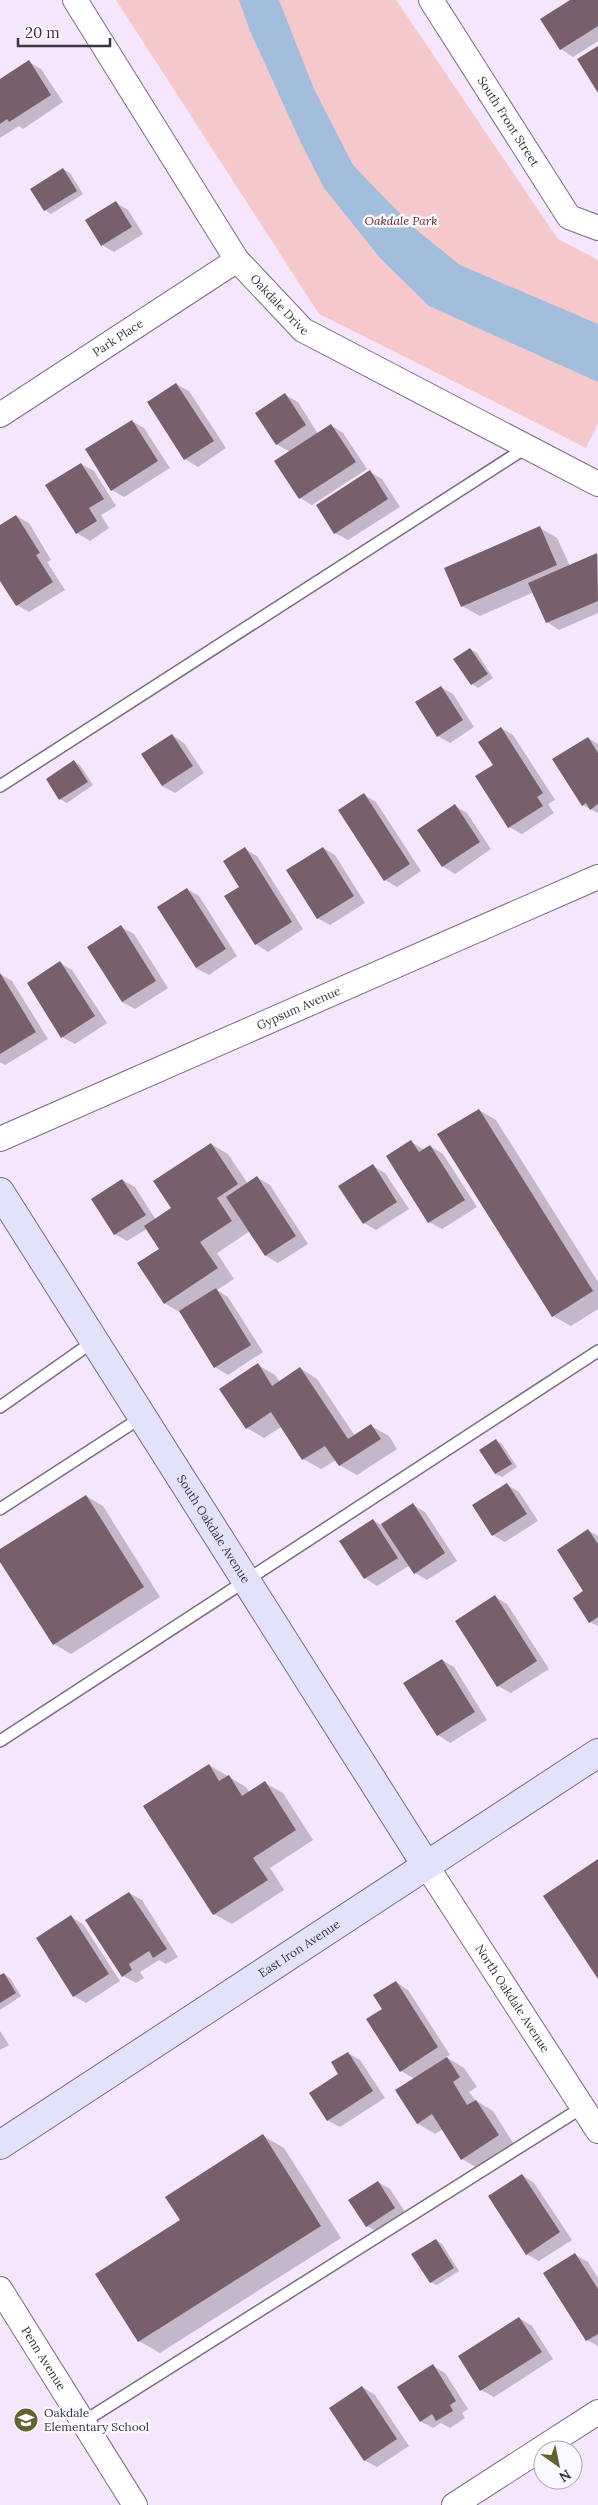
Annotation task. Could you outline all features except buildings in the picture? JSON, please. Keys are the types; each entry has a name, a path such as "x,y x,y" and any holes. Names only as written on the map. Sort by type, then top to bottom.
{"street":[{"name":"Oakdale Drive","path":"75,0 237,260 303,330 598,482"},
{"name":"South Front Street","path":"431,0 569,217 598,228"},
{"name":"Park Place","path":"0,415 237,260"},
{"name":"Gypsum Avenue","path":"0,1139 598,877"},
{"name":"South Oakdale Avenue","path":"0,1192 426,1865"},
{"name":"East Iron Avenue","path":"0,2145 598,1753"},
{"name":"North Oakdale Avenue","path":"426,1865 598,2131"},
{"name":"Penn Avenue","path":"0,2289 135,2505"},
{"path":"454,2505 598,2412"}],"lane":[{"path":"0,786 527,447"},
{"path":"0,1407 94,1341"},
{"path":"0,1741 598,1352"},
{"path":"0,1509 142,1417"},
{"path":"83,2422 583,2107"}],"green space":[{"name":"Oakdale Park","path":"116,0 396,0 558,239 598,260 598,423 586,448 319,314"}],"water":[{"path":"239,0 279,0 314,89 353,165 414,228 460,265 598,324 598,382 429,306 381,259 324,188 302,145 250,31"}],"place":[{"name":"Oakdale Elementary School","path":"26,2420"}]}
